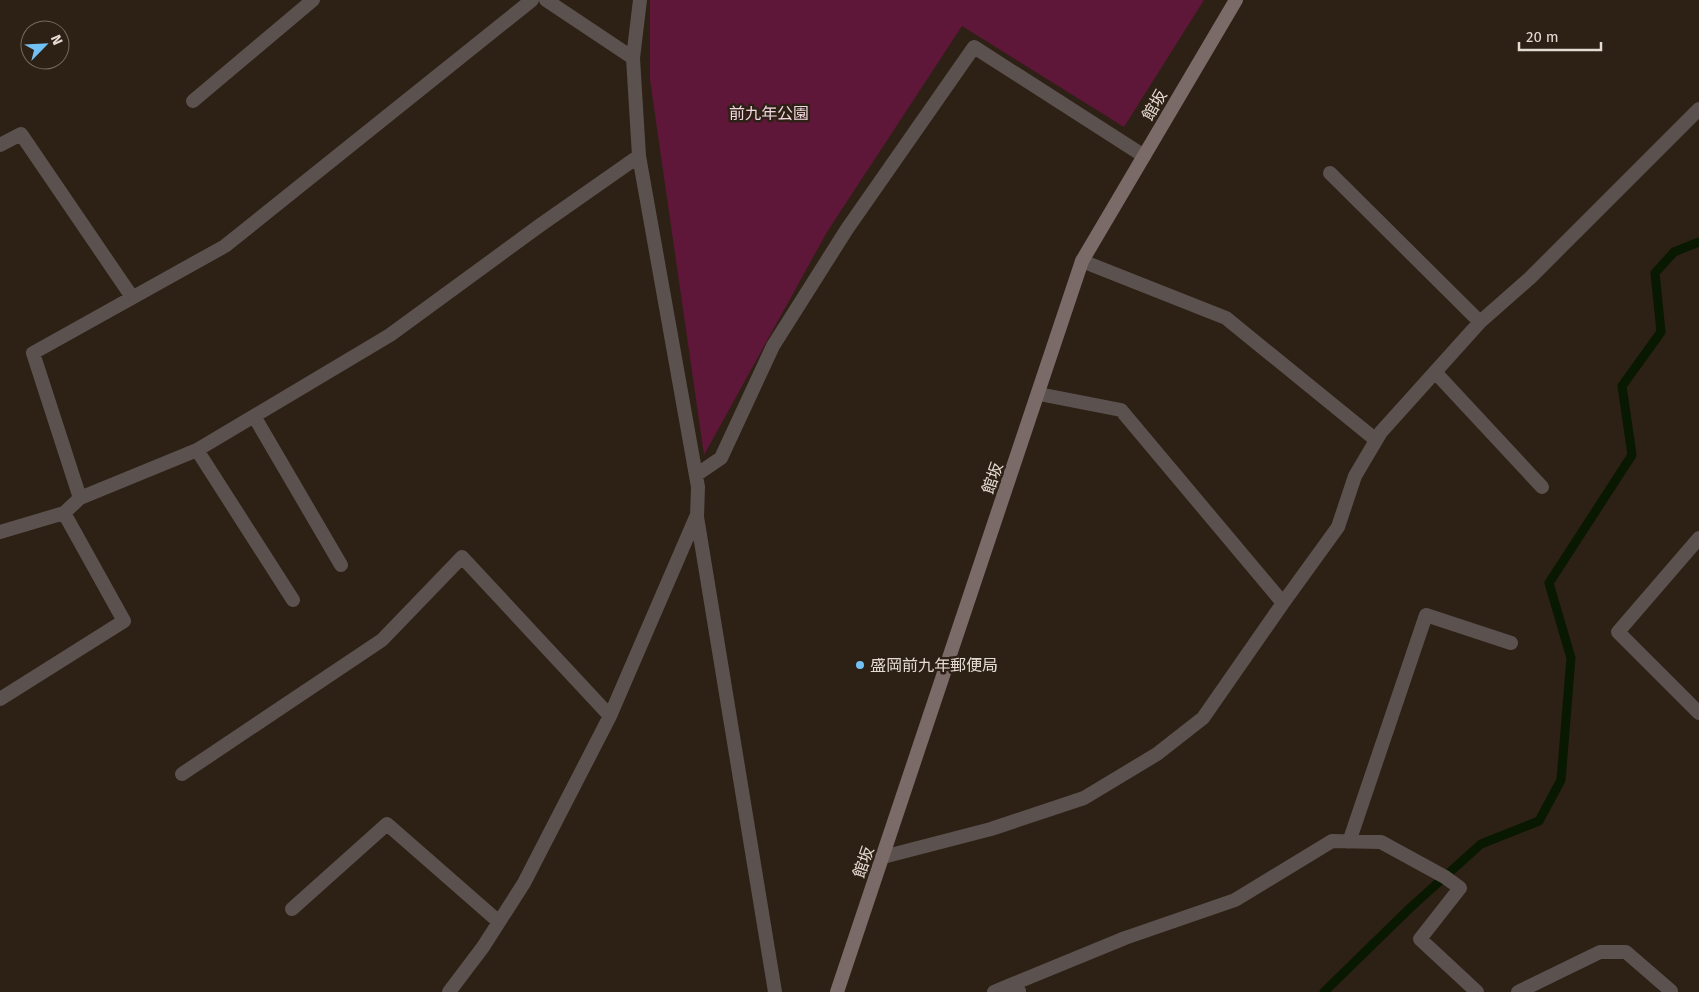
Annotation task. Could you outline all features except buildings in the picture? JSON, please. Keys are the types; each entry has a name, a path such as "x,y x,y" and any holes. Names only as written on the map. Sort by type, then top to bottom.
{"main road":[{"name":"館坂","path":"837,992 1082,261 1236,0"}],"street":[{"path":"193,100 313,0"},
{"path":"80,498 32,353 225,246 532,0"},
{"path":"546,0 633,58"},
{"path":"640,0 633,58 639,156 698,487 696,516 775,992"},
{"path":"696,475 720,458 773,346 847,229 974,48 1144,156"},
{"path":"883,857 991,829 1084,798 1157,754 1203,718 1338,527 1355,476 1381,432 1480,322 1530,278 1699,110"},
{"path":"0,145 21,134 132,297"},
{"path":"0,532 64,513 80,498 197,450 390,335 539,226 639,156"},
{"path":"1330,173 1480,322"},
{"path":"1082,261 1226,318 1376,440"},
{"path":"1435,372 1542,487"},
{"path":"1039,394 1121,410 1283,603"},
{"path":"254,416 341,565"},
{"path":"197,450 293,600"},
{"path":"0,699 124,621 64,513"},
{"path":"449,992 483,947 524,883 610,716 696,516"},
{"path":"1699,538 1618,632 1699,713"},
{"path":"182,774 382,640 462,557 610,716"},
{"path":"1349,842 1426,615 1511,643"},
{"path":"292,909 387,824 499,922"},
{"path":"994,992 1017,988 1125,938 1235,900 1332,841 1381,842 1445,877 1460,888 1420,939 1477,992"},
{"path":"1518,992 1600,952 1626,952 1672,991"}],"green space":[{"name":"前九年公園","path":"650,0 1204,0 1124,127 962,26 827,232 704,455 650,80"}],"waterway":[{"path":"1324,992 1410,908 1481,844 1539,821 1561,780 1571,658 1549,583 1632,455 1622,386 1661,332 1655,273 1674,252 1699,242"}],"place":[{"name":"盛岡前九年郵便局","path":"860,665"}]}
